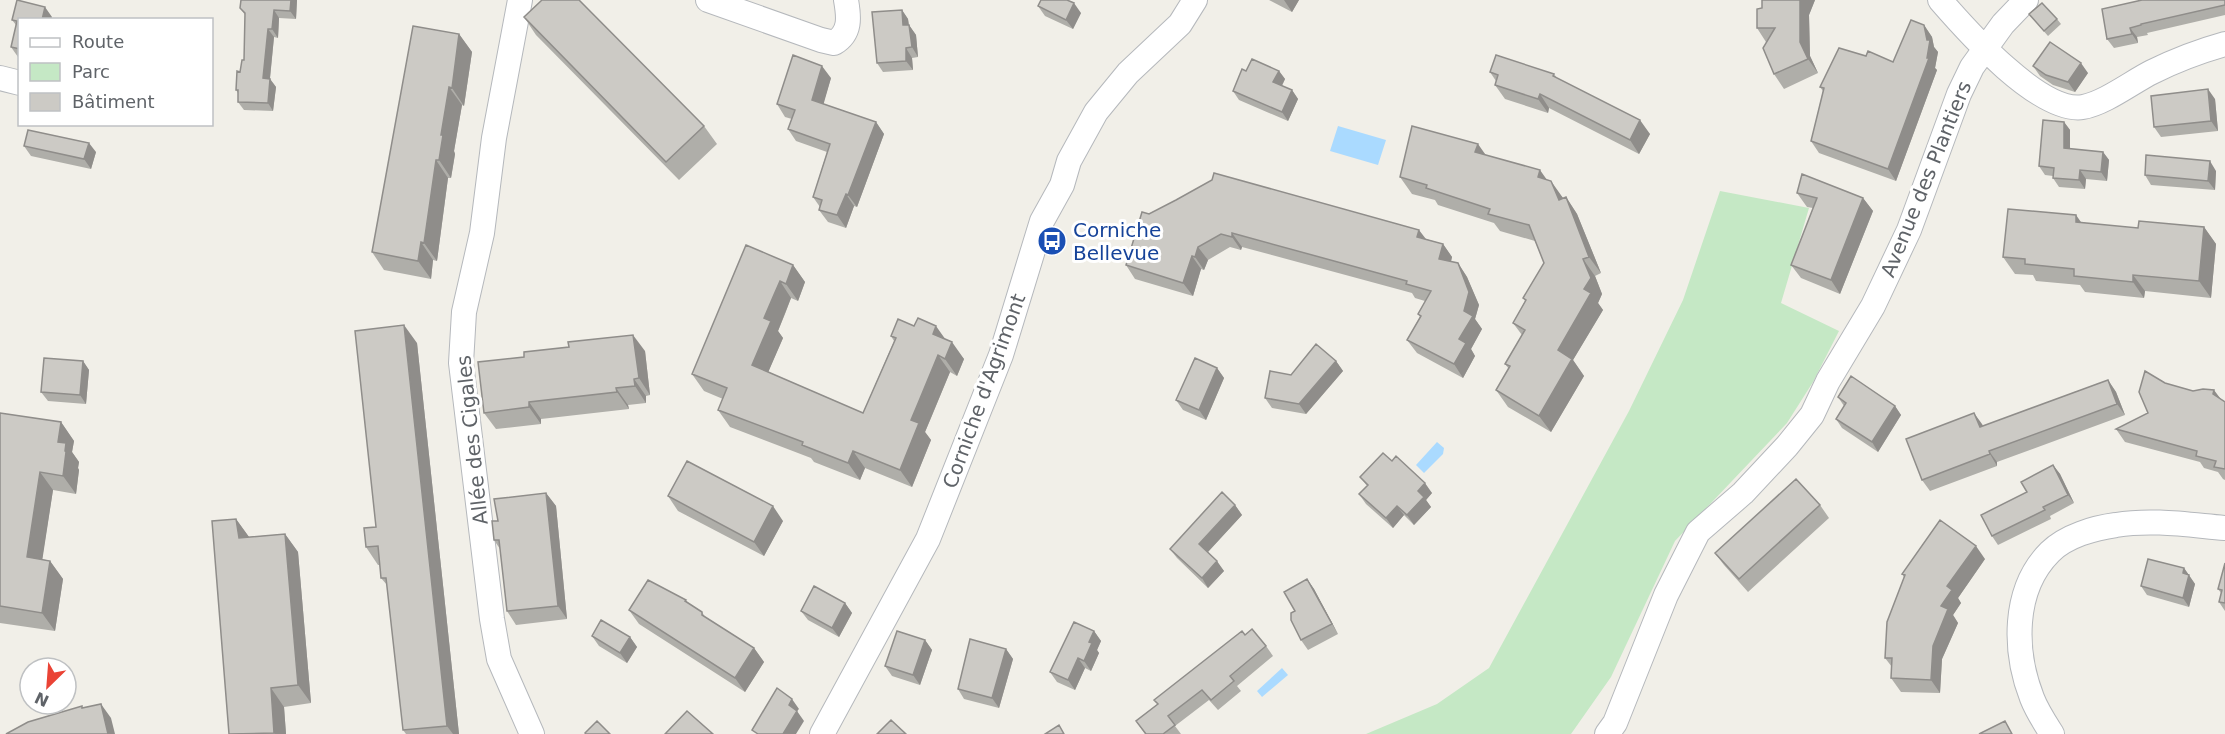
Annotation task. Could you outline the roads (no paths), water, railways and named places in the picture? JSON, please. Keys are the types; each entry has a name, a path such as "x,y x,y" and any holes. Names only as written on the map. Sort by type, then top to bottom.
{"street":[{"name":"Allée des Cigales","path":"520,0 494,138 482,233 464,312 492,620 499,659 532,734"},
{"path":"708,0 834,43 842,38 847,27 849,16 846,0"},
{"name":"Corniche d'Agrimont","path":"822,734 928,539 1001,355 1042,221 1062,185 1069,161 1096,112 1128,73 1180,24 1195,0"},
{"path":"1940,0 1962,26 2021,81 2042,96 2064,104 2082,107 2104,98 2153,71 2199,51 2225,44"},
{"name":"Avenue des Plantiers","path":"1607,734 1616,723 1666,595 1698,532 1743,493 1787,446 1812,415 1828,381 1872,306 1909,230 1959,94 1972,67 2003,24 2026,0"},
{"path":"0,78 18,82"},
{"path":"2052,734 2033,699 2021,656 2020,627 2026,589 2037,568 2050,552 2066,540 2114,525 2140,522 2225,528"}],"water":[{"path":"1338,126 1386,140 1378,165 1330,151"},
{"path":"1437,442 1444,448 1443,454 1424,473 1416,465"},
{"path":"1282,668 1288,675 1262,697 1257,691"}],"place":[{"name":"Corniche Bellevue","path":"1052,241"}]}
